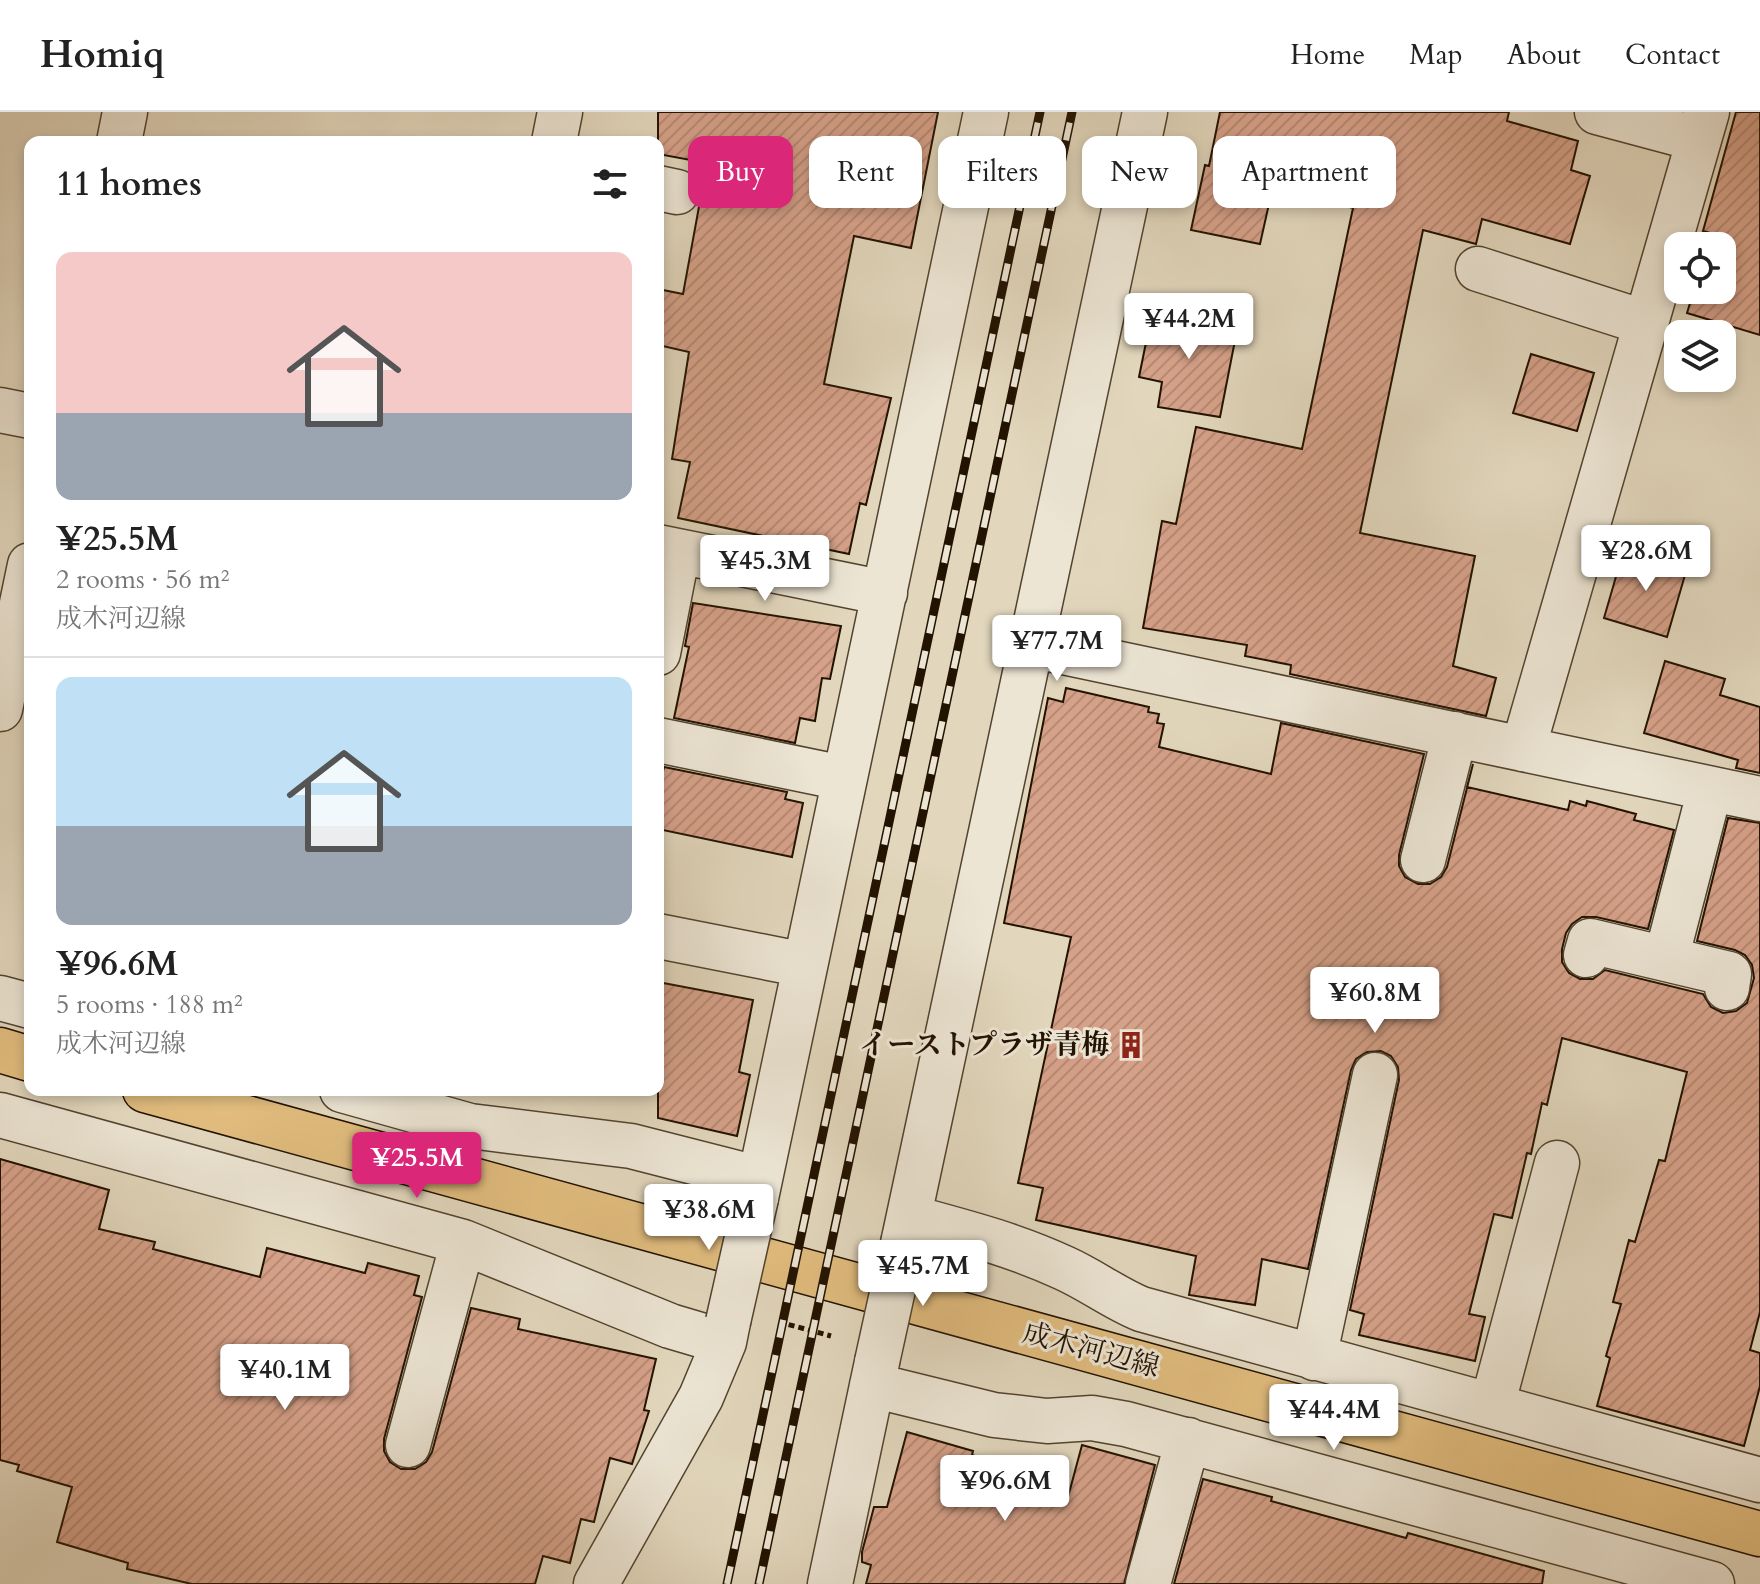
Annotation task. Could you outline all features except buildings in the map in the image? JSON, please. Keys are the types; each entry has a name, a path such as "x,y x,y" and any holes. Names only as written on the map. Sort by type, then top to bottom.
{"main road":[{"path":"0,1050 24,1057"},
{"name":"成木河辺線","path":"167,1096 1760,1534"}],"street":[{"path":"120,136 125,112"},
{"path":"555,136 560,112"},
{"path":"596,1584 740,1327 758,1188 986,112"},
{"path":"830,1584 1145,112"},
{"path":"1523,749 1702,126 1597,112"},
{"path":"1478,269 1646,323"},
{"path":"0,410 24,415"},
{"path":"664,591 668,549 885,593"},
{"path":"0,709 24,594"},
{"path":"1030,645 1760,799"},
{"path":"1423,860 1455,734"},
{"path":"664,741 843,778"},
{"path":"1666,959 1710,789"},
{"path":"664,937 805,965"},
{"path":"1586,955 1590,941 1729,974 1727,988"},
{"path":"0,998 24,1004"},
{"path":"1314,1358 1375,1075"},
{"path":"402,1098 470,1126 631,1146 758,1188"},
{"path":"0,1115 463,1242 670,1326 740,1327"},
{"path":"1492,1406 1557,1163"},
{"path":"906,1228 1002,1242 1068,1270 1116,1299 1141,1309 1760,1480"},
{"path":"408,1445 463,1242"},
{"path":"874,1373 994,1415 1047,1421 1092,1418 1188,1440 1712,1584"},
{"path":"1148,1584 1188,1440"}],"path":[{"path":"740,1327 840,1339"}],"railway":[{"path":"727,1584 1040,112"},
{"path":"759,1584 1072,112"}],"place":[{"name":"イーストプラザ青梅","path":"1131,1045"}]}
